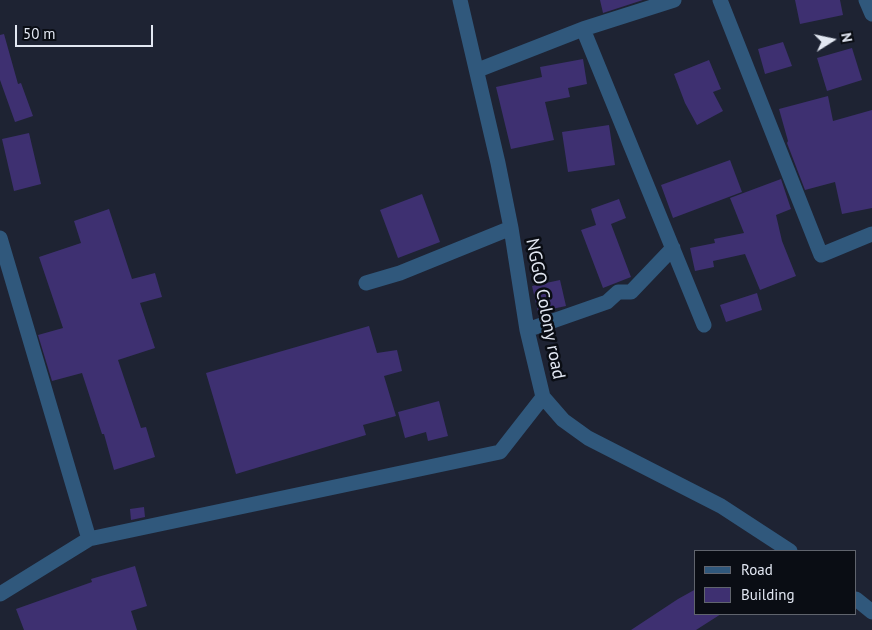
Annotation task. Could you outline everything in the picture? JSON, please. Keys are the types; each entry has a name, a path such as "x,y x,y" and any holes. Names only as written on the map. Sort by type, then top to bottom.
{"street":[{"name":"NGGO Colony road","path":"460,0 478,70 511,228 527,330 543,397 563,420 588,438 721,506 788,550"},
{"path":"478,70 583,29 674,0"},
{"path":"720,0 821,254 872,234"},
{"path":"866,0 872,14"},
{"path":"583,29 704,326"},
{"path":"366,283 400,273 511,228"},
{"path":"0,238 89,539"},
{"path":"527,330 607,302 618,292 631,292 673,248"},
{"path":"0,594 89,539 500,452 543,397"},
{"path":"857,600 872,612"}],"building":[{"path":"600,0 643,0 603,13"},
{"path":"795,0 840,0 843,15 800,24"},
{"path":"4,34 18,84 21,83 33,116 15,122 0,80 0,35"},
{"path":"783,42 792,66 765,74 758,49"},
{"path":"852,48 862,80 827,91 817,58"},
{"path":"583,59 587,84 568,88 570,97 545,102 554,140 511,149 496,87 542,77 540,67"},
{"path":"709,60 721,89 713,92 723,111 697,125 685,103 674,74"},
{"path":"828,96 833,121 872,110 872,208 842,214 835,182 805,190 787,143 779,109"},
{"path":"609,125 615,165 568,172 562,132"},
{"path":"29,133 41,184 14,191 2,139"},
{"path":"730,160 742,192 673,218 661,185"},
{"path":"781,179 791,209 776,215 782,241 796,276 760,290 745,254 713,261 714,267 695,271 690,248 715,243 714,239 744,233 730,198"},
{"path":"422,194 440,242 398,258 380,210"},
{"path":"619,199 626,218 611,224 631,277 603,288 581,230 596,225 591,209"},
{"path":"109,209 132,279 155,273 162,297 140,303 155,348 118,360 141,428 146,427 155,457 114,470 104,434 102,434 82,373 52,381 38,335 63,328 39,257 81,243 74,221"},
{"path":"560,280 566,306 538,312 532,286"},
{"path":"757,293 762,310 726,322 720,305"},
{"path":"369,326 377,353 397,350 402,371 384,376 396,416 363,425 366,435 236,474 206,373"},
{"path":"439,401 448,436 428,441 426,432 405,438 398,412"},
{"path":"144,507 145,517 131,520 130,509"},
{"path":"135,566 147,606 131,611 137,630 24,630 16,609 92,582 91,579"},
{"path":"694,590 694,615 719,615 696,630 631,630"}]}
